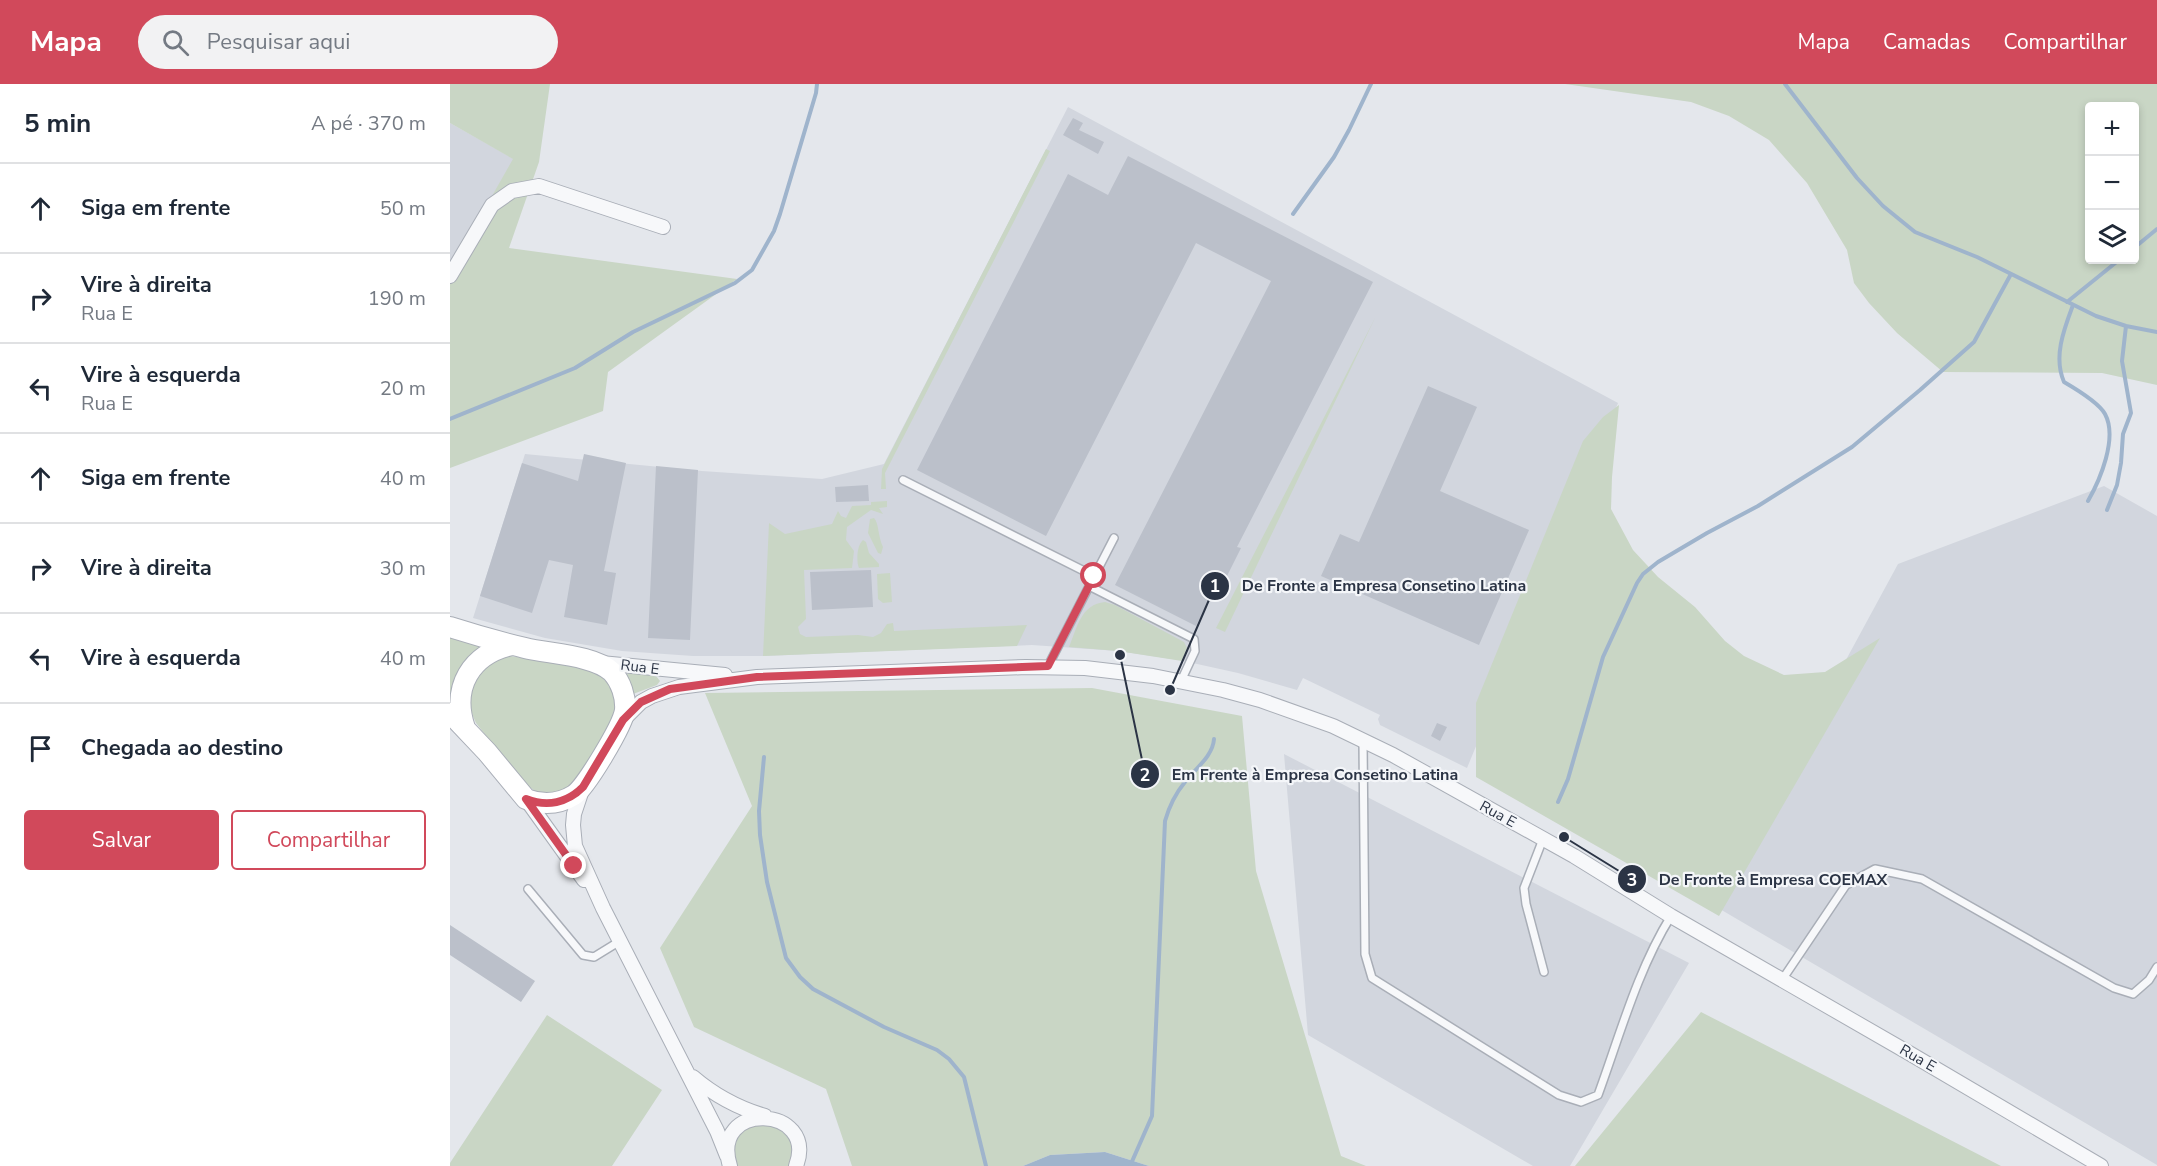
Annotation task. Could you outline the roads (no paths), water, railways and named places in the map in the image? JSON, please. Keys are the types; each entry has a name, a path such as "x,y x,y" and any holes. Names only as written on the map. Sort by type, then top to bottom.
{"street":[{"path":"450,276 492,205 512,190 539,186 663,227"},
{"path":"450,627 512,645 595,662 611,672 622,688 625,704 623,720 583,787 573,814 575,846 603,908 717,1131 729,1161"},
{"path":"465,728 460,700 468,674 474,665 492,651 512,645"},
{"name":"Rua E","path":"595,662 757,677"},
{"name":"Rua E","path":"623,720 641,702 661,692 679,687 757,677 1048,666 1119,671 1180,681 1269,703 1315,718 1363,740 1543,839 2101,1166"},
{"path":"450,713 526,799 603,908"},
{"path":"526,799 541,803 558,802 576,794 583,787"},
{"path":"688,1073 726,1100 785,1124 796,1137 799,1153 796,1166"},
{"path":"729,1161 730,1140 739,1126 753,1118 770,1118"}],"lane":[{"path":"903,480 1094,576"},
{"path":"1048,666 1114,538"},
{"path":"1089,586 1194,639 1195,651 1180,681"},
{"path":"1363,740 1365,954 1372,978 1559,1095 1581,1102 1598,1095 1637,983 1660,933 1671,916"},
{"path":"1543,839 1524,888 1544,972"},
{"path":"1782,980 1846,885 1875,869 1922,879 2114,988 2133,994 2149,980 2157,967"},
{"path":"528,889 583,955 594,957 620,941"}],"water":[{"path":"1105,1152 1149,1166 1023,1166 1050,1155"}],"waterway":[{"path":"450,419 575,368 633,332 735,283 752,270 774,231 780,214 817,84"},
{"path":"1293,214 1334,157 1371,84"},
{"path":"1785,84 1857,178 1883,206 1915,232 1977,257 2096,316 2126,326 2157,332"},
{"path":"2139,244 2157,229"},
{"path":"2067,302 2114,264"},
{"path":"1558,802 1568,779 1603,657 1643,574 1658,562 1758,506 1852,447 1974,342 2011,274"},
{"path":"2073,305 2061,343 2061,372 2064,382 2087,396 2102,410 2110,435 2106,459 2088,501"},
{"path":"2107,510 2117,485 2123,434 2131,413 2122,361 2126,326"},
{"path":"1130,1166 1152,1116 1165,821 1175,796 1207,757 1214,739"},
{"path":"764,757 759,811 760,835 767,882 786,958 800,977 813,989 884,1027 937,1050 949,1059 964,1077 986,1166"}],"place":[{"name":"Em Frente à Empresa Consetino Latina","path":"1120,655"},
{"name":"De Fronte a Empresa Consetino Latina","path":"1170,690"},
{"name":"De Fronte à Empresa COEMAX","path":"1564,837"}]}
